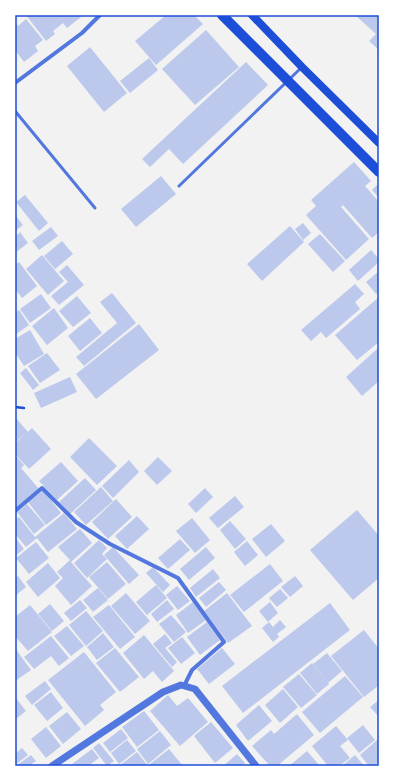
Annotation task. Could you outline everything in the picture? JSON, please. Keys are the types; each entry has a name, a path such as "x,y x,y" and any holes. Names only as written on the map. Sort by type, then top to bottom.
{"main road":[{"path":"222,15 379,172"},
{"path":"252,15 379,144"}],"street":[{"path":"15,83 82,33 100,15"},
{"path":"15,511 42,488 76,522 110,544 178,578 224,642 192,670 184,686"},
{"path":"52,766 163,692 181,685 195,689 256,766"}],"lane":[{"path":"179,186 302,67"},
{"path":"15,111 95,208"}],"path":[{"path":"15,407 24,408"}],"building":[{"path":"26,15 79,15 81,17 67,28 63,23 53,31 55,34 46,41"},
{"path":"166,15 194,15 203,24 156,65 135,41"},
{"path":"355,15 379,15 379,50 369,41 376,34"},
{"path":"26,19 43,40 35,46 38,51 24,62 15,50 15,22 18,26"},
{"path":"206,30 239,67 195,105 162,69"},
{"path":"90,47 127,93 104,112 67,66"},
{"path":"149,58 158,70 130,93 120,81"},
{"path":"246,62 268,85 183,164 169,149 150,167 142,159"},
{"path":"354,162 371,181 365,186 379,202 379,232 372,238 343,205 341,207 369,239 346,260 306,215 316,206 311,200"},
{"path":"161,176 176,194 136,227 121,209"},
{"path":"377,185 379,187 379,198 372,190"},
{"path":"25,195 48,223 39,231 16,202"},
{"path":"15,215 23,225 15,231"},
{"path":"303,223 311,233 303,240 295,229"},
{"path":"290,226 304,242 262,281 247,264"},
{"path":"51,227 58,236 39,250 32,241"},
{"path":"20,232 28,243 15,253 15,237"},
{"path":"320,234 345,261 333,272 308,244"},
{"path":"62,241 73,254 55,269 44,256"},
{"path":"371,250 379,259 379,262 358,281 349,270"},
{"path":"42,255 64,281 48,295 26,269"},
{"path":"19,262 37,286 22,298 15,289 15,265"},
{"path":"67,265 84,285 59,305 51,296 68,282 59,272"},
{"path":"379,271 379,292 376,294 366,282"},
{"path":"355,284 364,294 355,302 360,309 326,338 321,332 311,341 301,330"},
{"path":"112,293 136,323 84,366 76,357 117,323 100,302"},
{"path":"41,294 51,308 30,323 20,309"},
{"path":"77,296 91,313 73,327 59,311"},
{"path":"379,297 379,342 357,360 335,335"},
{"path":"54,308 68,328 47,345 32,326"},
{"path":"19,310 29,325 15,335 15,313"},
{"path":"90,318 102,333 80,351 68,336"},
{"path":"139,324 159,350 96,399 76,374"},
{"path":"30,330 44,354 24,366 15,352 15,339"},
{"path":"377,349 379,351 379,381 362,396 346,377"},
{"path":"47,353 60,370 40,383 28,366"},
{"path":"26,368 39,385 33,390 20,373"},
{"path":"70,377 77,392 41,408 34,393"},
{"path":"15,417 28,432 32,428 51,449 29,469 15,454 15,443 26,433 15,442"},
{"path":"89,438 117,466 97,485 70,457"},
{"path":"15,455 24,465 21,468 39,489 15,509"},
{"path":"158,457 172,471 157,485 144,471"},
{"path":"129,460 139,472 113,498 102,486"},
{"path":"61,462 78,481 57,500 39,481"},
{"path":"85,478 96,490 70,514 59,502"},
{"path":"101,487 113,501 86,525 74,512"},
{"path":"205,488 213,497 196,513 188,504"},
{"path":"43,490 61,513 46,525 28,502"},
{"path":"235,496 244,507 218,528 209,518"},
{"path":"116,499 132,517 108,539 92,522"},
{"path":"27,504 45,525 34,534 17,512"},
{"path":"357,510 379,536 379,578 353,600 310,550"},
{"path":"64,513 77,529 48,552 37,538 26,547 15,534 15,520 19,517 35,537"},
{"path":"137,516 149,529 127,549 115,536"},
{"path":"192,518 210,540 195,553 176,531"},
{"path":"230,521 246,539 235,549 220,530"},
{"path":"271,524 285,541 266,557 252,539"},
{"path":"80,529 92,543 71,562 92,586 71,605 55,586 63,578 57,572 70,560 58,547"},
{"path":"15,537 24,549 15,556"},
{"path":"180,539 190,550 168,569 158,558"},
{"path":"99,540 107,548 102,554 107,559 87,578 74,563"},
{"path":"247,541 258,555 245,566 234,552"},
{"path":"36,542 49,558 29,574 16,558"},
{"path":"113,547 139,575 129,584 104,555"},
{"path":"206,547 215,558 189,580 180,569"},
{"path":"107,562 126,584 108,599 89,577"},
{"path":"48,563 60,578 38,597 26,582"},
{"path":"270,564 283,581 244,612 230,595"},
{"path":"153,567 170,585 163,592 146,573"},
{"path":"213,569 220,578 196,597 190,588"},
{"path":"18,576 26,587 15,596 15,578"},
{"path":"295,576 303,586 290,597 281,587"},
{"path":"219,582 226,590 206,607 199,598"},
{"path":"156,585 167,598 147,615 136,602"},
{"path":"177,586 190,601 178,610 166,595"},
{"path":"98,588 108,600 93,612 83,600"},
{"path":"280,589 288,598 277,607 269,598"},
{"path":"126,593 150,621 135,634 111,606"},
{"path":"227,593 252,626 228,643 204,611"},
{"path":"80,600 87,608 71,621 64,613"},
{"path":"167,600 174,609 157,622 151,614"},
{"path":"193,602 206,620 188,633 176,615"},
{"path":"270,602 278,613 268,622 259,611"},
{"path":"330,603 350,630 243,713 222,686"},
{"path":"50,604 64,621 52,631 38,614"},
{"path":"30,605 52,632 28,651 15,636 15,617"},
{"path":"109,605 135,637 120,649 93,617"},
{"path":"86,611 103,631 86,646 69,625"},
{"path":"171,615 186,632 174,642 159,624"},
{"path":"280,620 286,627 277,634 279,637 273,642 262,628 269,622 273,627"},
{"path":"207,622 220,640 200,655 187,637"},
{"path":"67,626 84,646 71,656 54,636"},
{"path":"364,630 379,649 379,685 364,697 331,656"},
{"path":"103,633 114,647 97,660 87,647"},
{"path":"165,634 172,643 165,648 177,662 172,667 153,644"},
{"path":"144,635 174,671 162,682 153,671 144,679 123,653"},
{"path":"51,636 69,658 59,666 51,656 34,669 24,657"},
{"path":"182,637 195,653 181,664 168,648"},
{"path":"15,648 31,670 15,681"},
{"path":"115,648 139,677 120,692 96,663"},
{"path":"222,648 235,664 209,684 197,669"},
{"path":"84,652 116,692 100,705 104,710 85,726 48,680"},
{"path":"327,653 342,671 328,683 313,664"},
{"path":"312,663 329,684 317,694 300,673"},
{"path":"299,674 317,695 301,708 283,687"},
{"path":"345,676 363,697 320,733 302,712"},
{"path":"45,681 51,689 32,705 25,696"},
{"path":"283,689 298,707 280,723 265,705"},
{"path":"51,692 63,708 47,721 34,705"},
{"path":"168,695 177,706 188,698 208,722 180,746 150,711"},
{"path":"15,697 26,711 17,718 15,715"},
{"path":"379,700 379,717 370,707"},
{"path":"259,705 272,721 248,741 236,725"},
{"path":"144,711 159,730 137,747 122,727"},
{"path":"67,712 81,729 63,744 49,726"},
{"path":"297,714 314,735 277,766 270,766 252,746 271,730 274,734"},
{"path":"211,722 233,748 215,763 194,736"},
{"path":"363,725 375,740 359,753 347,738"},
{"path":"336,726 348,740 340,746 350,758 339,766 328,766 312,746"},
{"path":"46,727 61,746 46,758 31,739"},
{"path":"121,729 128,738 110,752 103,743"},
{"path":"160,731 171,745 148,764 137,749"},
{"path":"127,740 136,751 119,764 111,753"},
{"path":"377,740 379,742 379,762 374,766 369,766 360,755"},
{"path":"99,743 114,761 107,766 93,748"},
{"path":"22,748 28,755 15,765 15,754"},
{"path":"92,749 99,758 88,766 74,766 72,764"},
{"path":"169,749 183,766 152,766 150,764"},
{"path":"307,751 320,766 289,766"},
{"path":"137,752 148,766 119,766"},
{"path":"237,754 245,763 242,766 223,766"},
{"path":"31,755 36,761 29,766 16,766"},
{"path":"355,755 364,766 342,766"}]}
